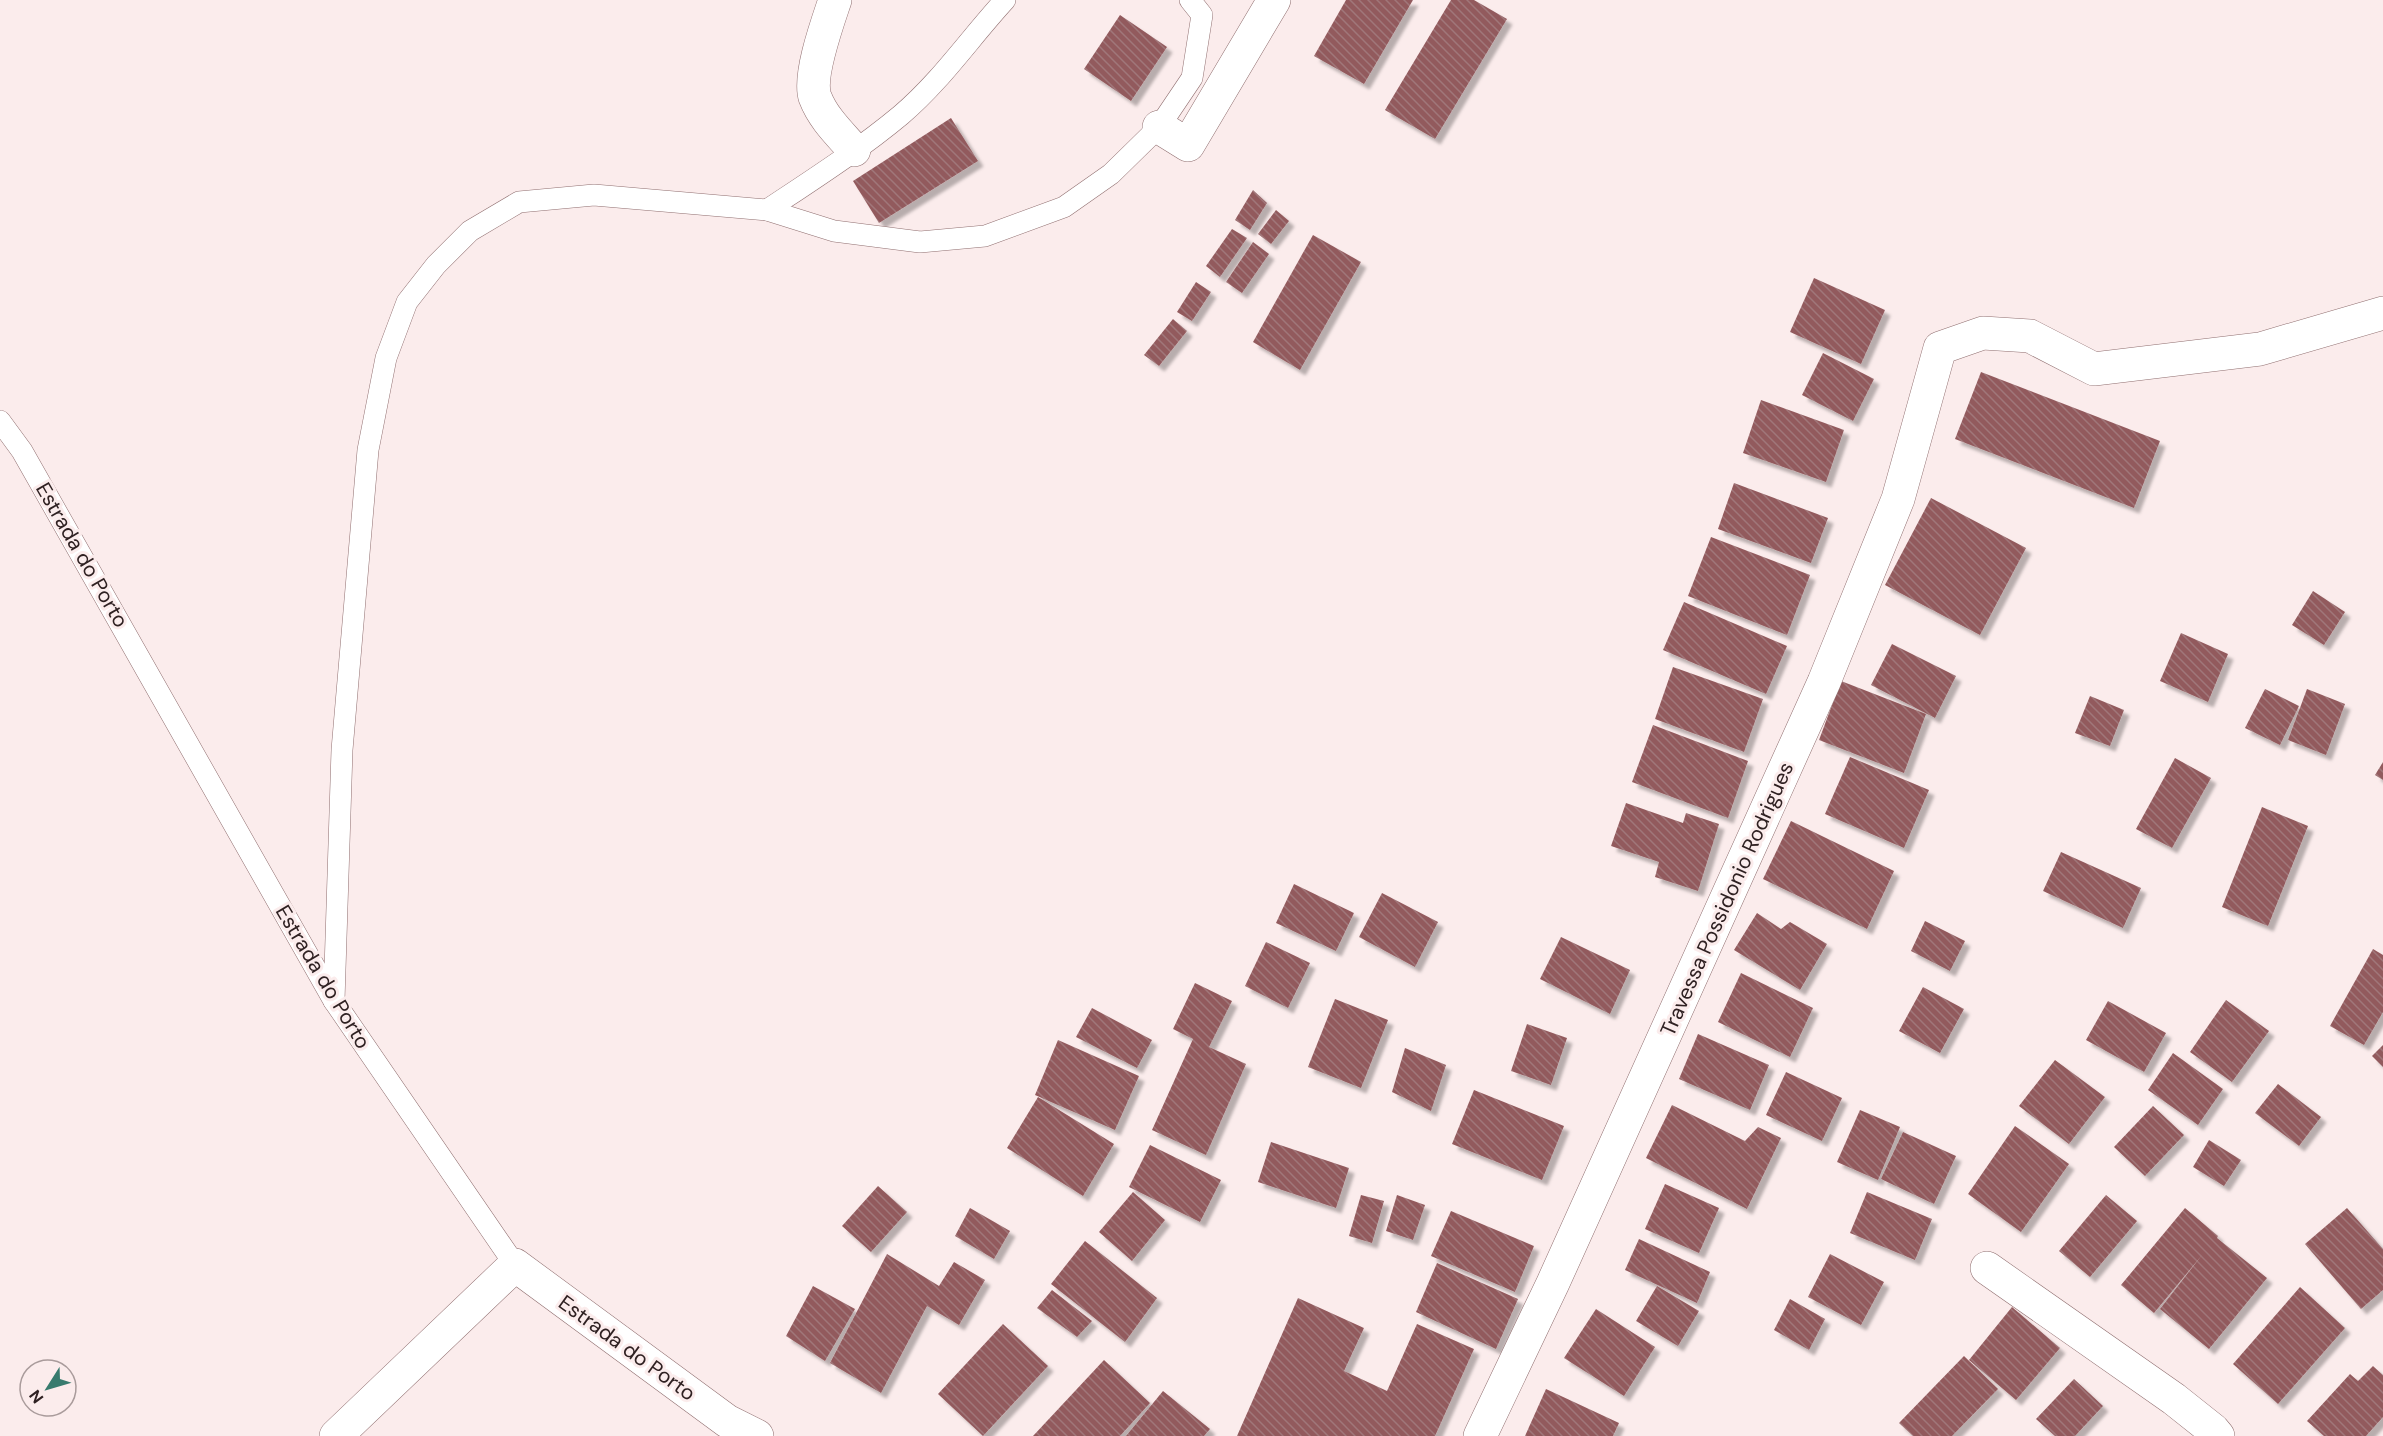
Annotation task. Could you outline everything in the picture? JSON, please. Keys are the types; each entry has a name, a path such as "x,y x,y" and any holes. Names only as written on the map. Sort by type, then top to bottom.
{"street":[{"path":"835,0 816,68 814,95 827,120 854,150"},
{"path":"1159,127 1188,145 1274,0"},
{"name":"Travessa Possidonio Rodrigues","path":"1480,1436 1553,1283 1824,682 1898,499 1941,348 1983,333 2030,336 2094,369 2260,349 2383,313"},
{"path":"336,1436 515,1265"},
{"name":"Estrada do Porto","path":"515,1265 727,1421 757,1436"},
{"path":"1987,1268 2174,1399 2218,1436"}],"lane":[{"path":"767,210 901,115 944,73 1005,0"},
{"path":"334,1001 342,750 368,450 386,358 407,302 436,266 470,231 519,202 594,195 767,210 834,231 920,242 985,236 1065,207 1111,174 1159,127 1192,78 1202,15 1190,0"},
{"name":"Estrada do Porto","path":"0,421 22,451 334,1001 515,1265"}],"building":[{"path":"1346,0 1413,0 1364,84 1314,56"},
{"path":"1451,0 1474,0 1507,19 1435,139 1385,110"},
{"path":"1120,15 1167,47 1131,101 1084,69"},
{"path":"951,118 978,161 879,223 853,181"},
{"path":"1253,190 1267,203 1250,230 1235,220"},
{"path":"1276,210 1289,221 1271,244 1258,234"},
{"path":"1232,229 1247,238 1220,277 1206,266"},
{"path":"1313,235 1361,262 1300,370 1253,342"},
{"path":"1253,242 1269,254 1242,293 1226,282"},
{"path":"1814,278 1885,310 1861,364 1790,332"},
{"path":"1196,282 1211,292 1192,321 1177,312"},
{"path":"1173,319 1187,331 1159,366 1144,355"},
{"path":"1823,353 1874,379 1853,421 1802,395"},
{"path":"1981,372 2160,441 2134,508 1955,439"},
{"path":"1761,400 1844,430 1826,482 1743,453"},
{"path":"1734,483 1828,518 1811,563 1718,529"},
{"path":"1931,498 2026,548 1980,635 1885,585"},
{"path":"1711,537 1810,575 1787,635 1688,596"},
{"path":"2313,591 2345,612 2324,645 2292,625"},
{"path":"1684,602 1787,646 1766,694 1663,650"},
{"path":"2181,633 2228,654 2208,702 2160,681"},
{"path":"1892,644 1956,676 1935,718 1871,685"},
{"path":"1673,667 1763,699 1744,752 1655,719"},
{"path":"1841,681 1926,714 1904,773 1819,740"},
{"path":"2265,689 2299,706 2280,745 2245,728"},
{"path":"2307,689 2345,704 2326,755 2288,740"},
{"path":"2090,696 2124,710 2110,746 2075,733"},
{"path":"1653,725 1748,761 1728,818 1632,782"},
{"path":"1850,757 1929,790 1904,848 1825,814"},
{"path":"2175,758 2211,778 2172,848 2136,829"},
{"path":"2383,762 2383,780 2375,775"},
{"path":"1626,803 1683,823 1686,813 1719,824 1698,891 1655,877 1659,862 1611,846"},
{"path":"2262,807 2308,826 2268,926 2222,907"},
{"path":"1791,821 1894,871 1867,929 1763,879"},
{"path":"2061,852 2141,888 2123,928 2043,891"},
{"path":"1294,884 1354,913 1336,951 1276,923"},
{"path":"1382,893 1438,922 1415,967 1359,937"},
{"path":"1757,913 1781,929 1790,922 1827,944 1800,990 1734,950"},
{"path":"1925,921 1965,941 1950,971 1911,951"},
{"path":"1561,937 1630,970 1610,1014 1540,979"},
{"path":"1266,942 1310,963 1288,1008 1245,986"},
{"path":"2373,949 2383,955 2383,1012 2364,1045 2330,1026"},
{"path":"1741,973 1813,1008 1790,1057 1718,1022"},
{"path":"1195,983 1232,1001 1209,1047 1246,1064 1206,1155 1152,1130 1193,1039 1173,1029"},
{"path":"1923,987 1964,1009 1940,1053 1899,1031"},
{"path":"1335,999 1388,1020 1361,1088 1308,1067"},
{"path":"2226,1000 2269,1031 2232,1082 2190,1052"},
{"path":"2108,1001 2166,1033 2144,1072 2086,1040"},
{"path":"1092,1008 1152,1040 1137,1068 1076,1037"},
{"path":"1527,1024 1567,1038 1551,1085 1511,1071"},
{"path":"1698,1034 1769,1065 1750,1110 1679,1079"},
{"path":"1058,1040 1139,1076 1115,1130 1035,1095"},
{"path":"2383,1045 2383,1067 2372,1056"},
{"path":"1405,1048 1446,1065 1431,1111 1392,1092"},
{"path":"2173,1053 2223,1089 2198,1125 2148,1090"},
{"path":"2055,1060 2105,1097 2069,1144 2019,1106"},
{"path":"1786,1072 1842,1098 1822,1141 1766,1115"},
{"path":"2278,1084 2321,1117 2299,1146 2255,1113"},
{"path":"1474,1090 1564,1126 1542,1180 1452,1144"},
{"path":"1038,1097 1114,1144 1083,1196 1007,1148"},
{"path":"1672,1105 1745,1141 1758,1127 1781,1138 1747,1209 1646,1158"},
{"path":"2153,1106 2184,1135 2145,1176 2114,1147"},
{"path":"1860,1110 1900,1127 1878,1180 1837,1162"},
{"path":"2015,1126 2069,1164 2021,1232 1968,1194"},
{"path":"1903,1132 1956,1156 1934,1204 1881,1179"},
{"path":"2209,1140 2241,1160 2224,1186 2193,1167"},
{"path":"1271,1142 1349,1168 1336,1208 1258,1182"},
{"path":"1150,1145 1221,1180 1200,1222 1129,1187"},
{"path":"1665,1184 1719,1208 1699,1253 1645,1229"},
{"path":"878,1186 907,1212 871,1252 842,1226"},
{"path":"1133,1192 1165,1220 1132,1261 1099,1232"},
{"path":"1867,1192 1932,1219 1915,1260 1850,1233"},
{"path":"1361,1195 1384,1201 1372,1243 1349,1236"},
{"path":"1397,1195 1425,1205 1413,1240 1386,1231"},
{"path":"2106,1195 2137,1221 2090,1277 2059,1251"},
{"path":"970,1208 1010,1231 994,1259 955,1236"},
{"path":"2185,1208 2218,1236 2217,1238 2267,1278 2209,1349 2160,1309 2202,1255 2154,1313 2121,1285"},
{"path":"2347,1208 2383,1249 2383,1290 2361,1309 2305,1244"},
{"path":"1451,1211 1534,1246 1515,1292 1431,1256"},
{"path":"1639,1239 1710,1272 1697,1303 1625,1270"},
{"path":"1085,1241 1157,1298 1125,1342 1051,1284"},
{"path":"887,1254 939,1286 954,1262 985,1280 959,1325 927,1306 881,1393 830,1363"},
{"path":"1830,1254 1884,1282 1861,1325 1808,1297"},
{"path":"1437,1263 1518,1299 1496,1349 1416,1312"},
{"path":"813,1286 855,1309 825,1361 786,1336"},
{"path":"1657,1286 1699,1311 1678,1346 1636,1321"},
{"path":"2300,1287 2345,1328 2278,1404 2233,1364"},
{"path":"1052,1290 1092,1321 1077,1337 1037,1308"},
{"path":"1298,1298 1364,1328 1344,1371 1387,1391 1417,1324 1474,1349 1435,1436 1237,1436"},
{"path":"1790,1299 1825,1319 1809,1350 1774,1330"},
{"path":"2012,1307 2060,1348 2016,1400 1969,1360"},
{"path":"1596,1309 1655,1347 1624,1396 1564,1358"},
{"path":"1003,1324 1048,1366 983,1436 938,1394"},
{"path":"1964,1356 1998,1389 1952,1436 1913,1436 1899,1423"},
{"path":"1104,1360 1150,1403 1120,1436 1033,1436"},
{"path":"2373,1366 2383,1375 2383,1417 2366,1436 2324,1436 2307,1421 2350,1374 2358,1381"},
{"path":"2074,1379 2103,1406 2075,1436 2055,1436 2036,1419"},
{"path":"1546,1389 1619,1423 1613,1436 1525,1436"},
{"path":"1163,1391 1210,1429 1204,1436 1126,1436"}]}
